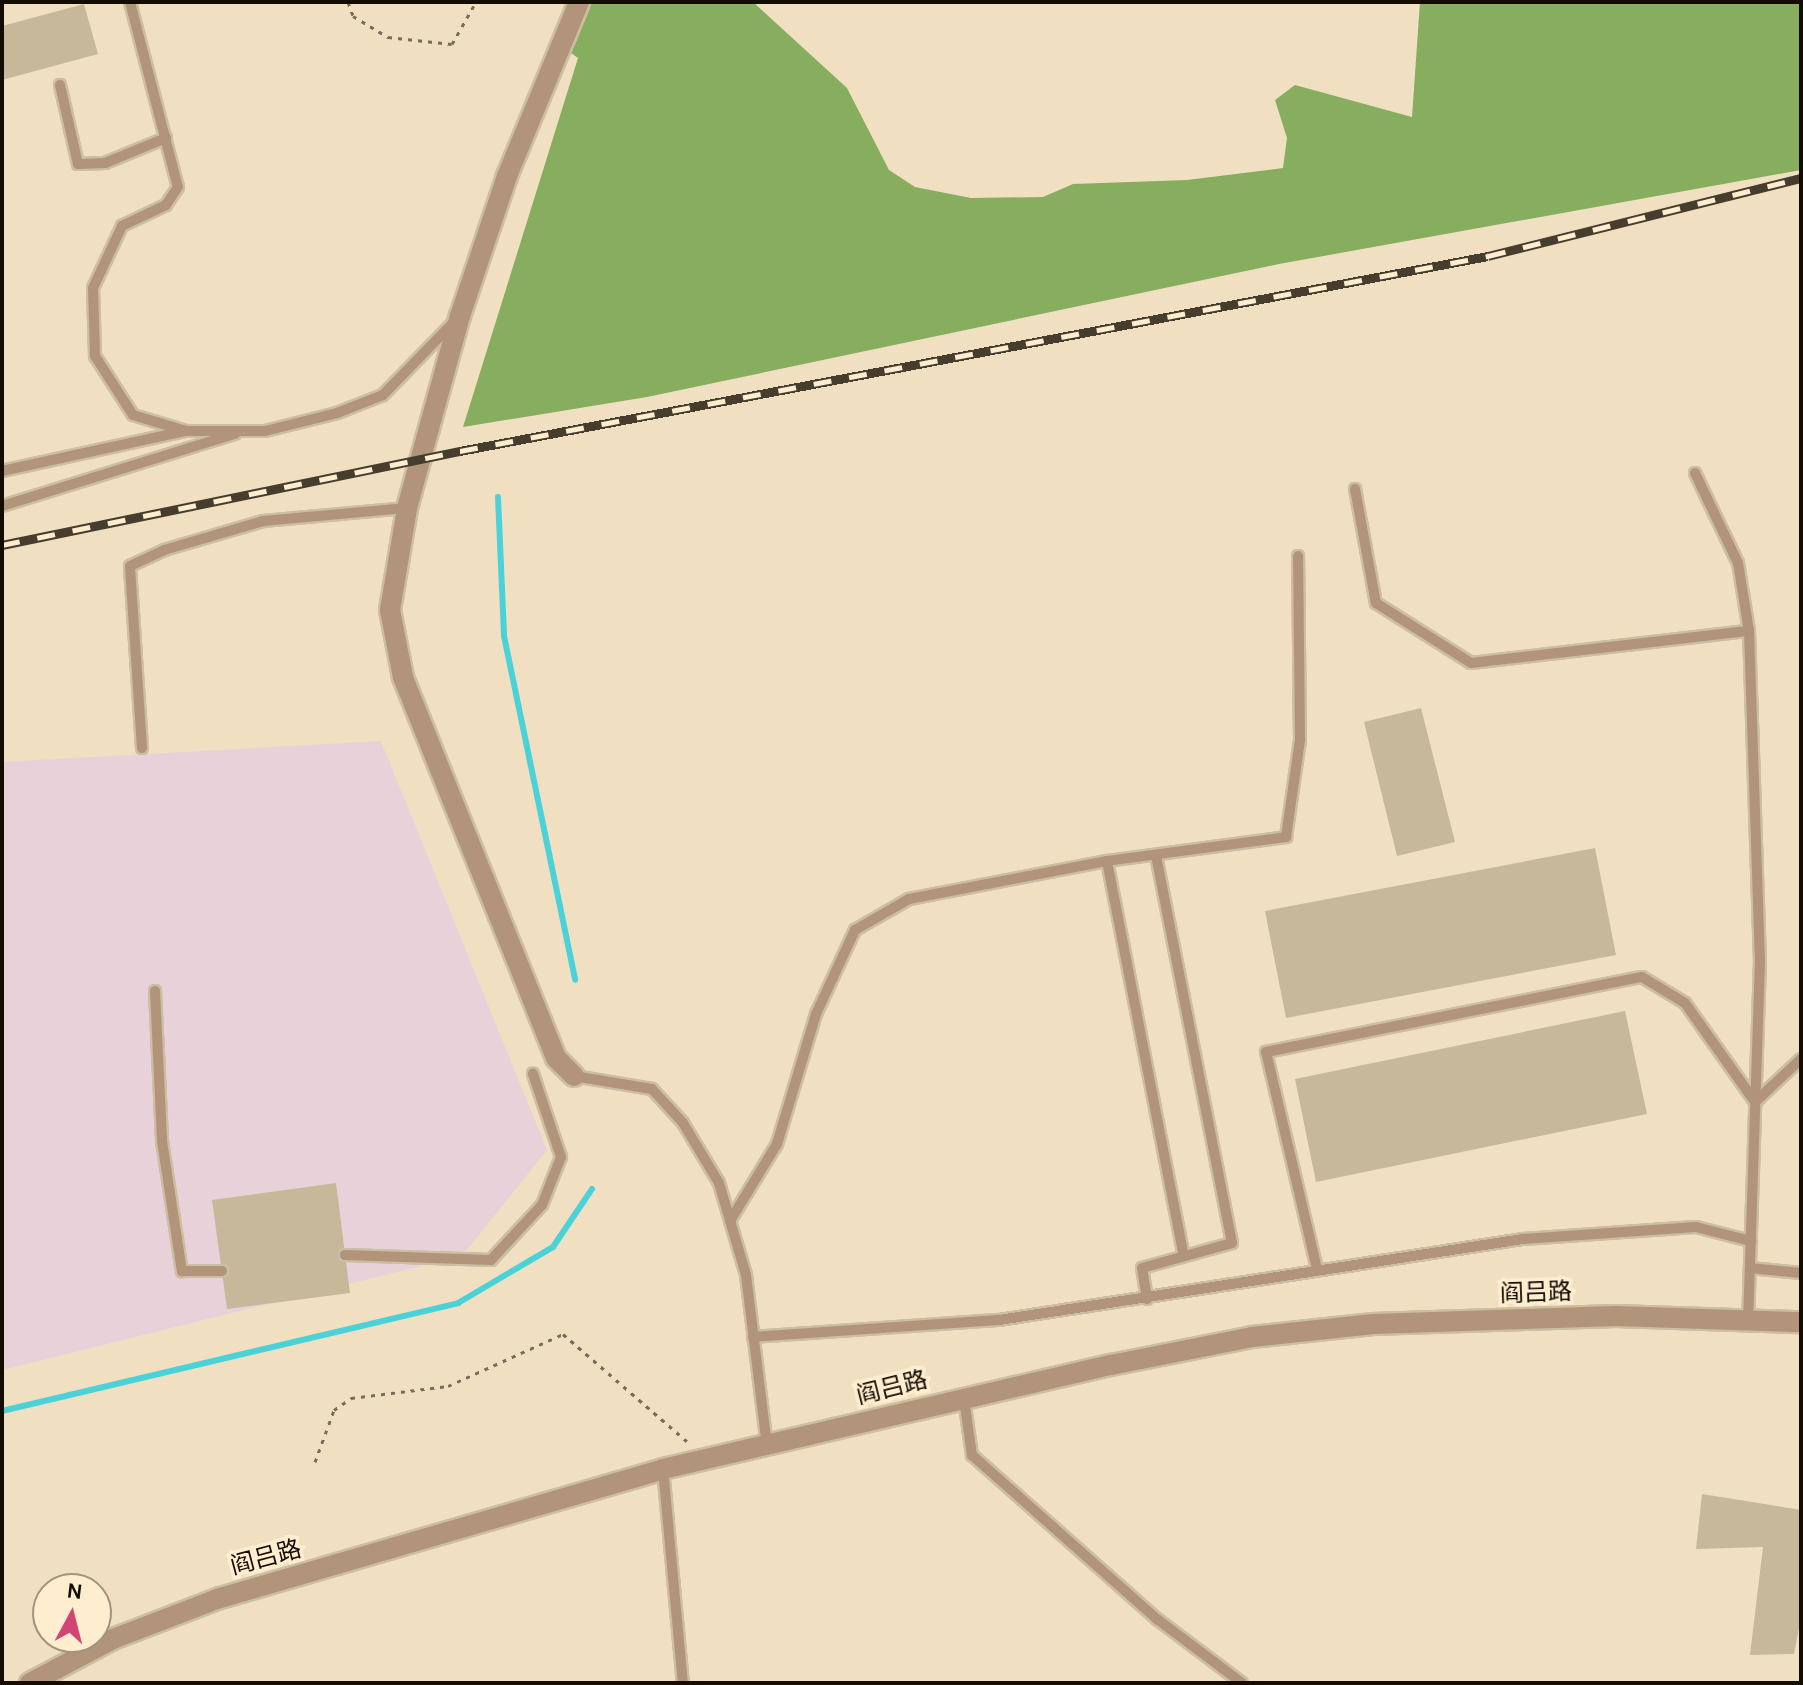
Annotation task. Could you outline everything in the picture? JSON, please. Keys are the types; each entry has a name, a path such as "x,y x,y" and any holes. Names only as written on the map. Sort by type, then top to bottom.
{"street":[{"path":"574,1076 556,1058 403,677 390,610 407,508 460,316 507,176 579,2"},
{"name":"阎吕路","path":"30,1683 101,1644 189,1608 663,1469 964,1397 1252,1337 1358,1326 1616,1316 1801,1322"}],"lane":[{"path":"130,2 178,187 166,205 122,226 93,288 95,356 133,415 186,431"},
{"path":"60,85 78,164 105,163 166,138"},
{"path":"2,471 186,431 241,432 280,428 383,395 460,316"},
{"path":"2,506 241,432"},
{"path":"1695,473 1738,563 1749,631 1760,961 1748,1319"},
{"path":"1355,489 1376,603 1471,663 1749,631"},
{"path":"142,748 130,566 164,550 263,521 407,508"},
{"path":"730,1221 777,1144 816,1014 855,930 909,899 1107,861 1286,837 1300,740 1298,556"},
{"path":"1147,1299 1142,1268 1232,1243 1156,855"},
{"path":"1107,861 1184,1256"},
{"path":"1317,1269 1266,1052 1642,977 1685,1003 1755,1102"},
{"path":"155,991 162,1141 182,1271 222,1271"},
{"path":"1755,1102 1801,1059"},
{"path":"345,1255 491,1260 542,1205 561,1157 533,1074"},
{"path":"574,1076 652,1089 683,1123 719,1183 746,1275 767,1446"},
{"path":"753,1337 999,1320 1523,1239 1696,1227 1751,1241"},
{"path":"1750,1268 1801,1273"},
{"path":"964,1397 972,1455 1157,1619 1242,1683"},
{"path":"663,1469 683,1683"}],"path":[{"path":"348,2 353,16 388,37 452,44 476,2"},
{"path":"315,1462 334,1410 351,1398 448,1386 563,1334 708,1459"}],"shaded area":[{"path":"381,741 547,1150 462,1256 2,1370 2,762"}],"green space":[{"path":"571,2 753,2 847,88 889,170 915,187 971,198 1043,197 1073,184 1187,180 1283,168 1287,138 1275,100 1295,85 1412,117 1420,2 1801,2 1801,170 1279,264 647,397 463,427 578,58 557,43"}],"building":[{"path":"84,4 98,54 2,80 2,26"},
{"path":"1421,708 1455,842 1397,856 1364,722"},
{"path":"1595,848 1616,955 1286,1018 1265,911"},
{"path":"1625,1011 1647,1114 1316,1182 1295,1079"},
{"path":"336,1183 350,1293 227,1309 212,1200"},
{"path":"1702,1494 1801,1510 1801,1618 1794,1654 1750,1655 1763,1547 1696,1549"}],"waterway":[{"path":"498,497 504,636 575,980"},
{"path":"2,1411 458,1303 553,1247 592,1189"}],"railway":[{"path":"2,545 460,451 1488,256 1801,178"}]}
